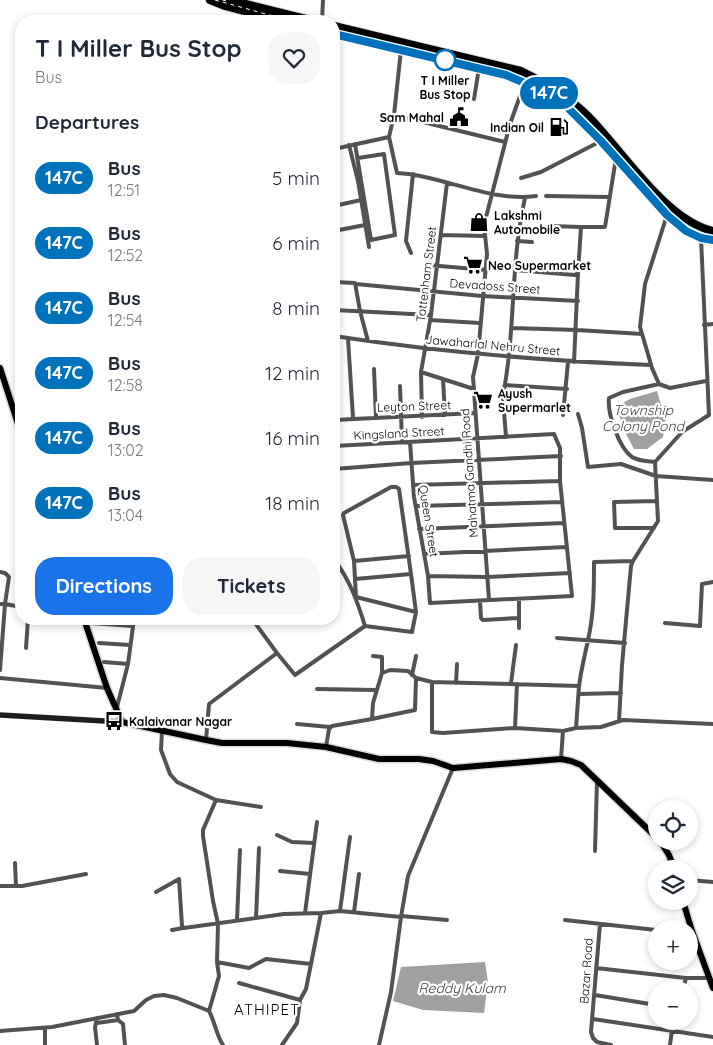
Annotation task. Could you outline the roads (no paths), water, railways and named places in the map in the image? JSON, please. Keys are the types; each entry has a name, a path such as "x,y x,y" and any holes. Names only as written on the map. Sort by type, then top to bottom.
{"highway":[{"path":"210,0 259,15"},
{"path":"230,0 290,15"},
{"path":"340,27 521,71 541,80 564,94 587,115 678,214 703,229 713,231"},
{"path":"340,35 506,75 553,95 601,141 667,215 686,231 701,238 713,240"}],"main road":[{"path":"0,368 15,414"},
{"path":"86,625 107,688 122,722 222,743 287,742 326,747 379,759 419,759 432,761 453,768 560,759 571,760 581,765 648,829"},
{"path":"698,952 713,988"}],"street":[{"path":"323,15 324,0"},
{"path":"401,50 394,115 389,137 397,173 413,174 491,193 525,198 536,196"},
{"path":"474,99 479,68"},
{"name":"Mahatma Gandhi Road","path":"490,600 473,377 478,354 482,296 488,254 484,225 510,124 525,82"},
{"path":"394,115 505,142"},
{"path":"340,147 389,137"},
{"path":"521,178 541,172 601,141"},
{"path":"354,144 371,240 395,235 384,154 358,158"},
{"path":"349,145 369,247"},
{"path":"550,226 606,227 616,158"},
{"path":"411,253 406,241 413,174"},
{"name":"Tottenham Street","path":"422,417 421,372 431,318 447,183"},
{"path":"546,196 609,197"},
{"path":"506,437 503,396 512,328 517,241 525,198"},
{"path":"340,205 361,200"},
{"path":"659,384 651,365 640,327 646,284 667,215"},
{"path":"340,230 365,225"},
{"path":"574,362 581,227"},
{"path":"441,235 485,236"},
{"path":"619,721 624,643 633,561 658,521 655,462 682,432 709,415 701,238"},
{"path":"517,241 532,242"},
{"path":"428,264 486,270"},
{"path":"515,270 575,275 578,273"},
{"name":"Devadoss Street","path":"340,282 482,296 578,301"},
{"path":"356,284 360,312 368,341"},
{"path":"340,310 480,323"},
{"path":"704,325 713,324"},
{"path":"512,328 642,334"},
{"name":"Jawaharlal Nehru Street","path":"340,337 426,349 509,357 568,362 651,365"},
{"path":"348,338 353,418"},
{"path":"562,415 567,389 568,362"},
{"path":"374,368 376,418"},
{"path":"421,372 474,389"},
{"path":"443,379 445,415"},
{"path":"655,462 638,460 630,456 622,446 616,434 608,404 609,398 623,392 659,384 670,388 706,380"},
{"path":"505,385 567,389"},
{"path":"400,386 402,442"},
{"path":"707,392 713,391"},
{"name":"Leyton Street","path":"340,419 401,418 475,413"},
{"path":"578,414 588,467 621,464 656,476 713,480"},
{"name":"Kingsland Street","path":"340,446 554,434 561,456"},
{"name":"Queen Street","path":"410,442 413,485 428,576 430,603 480,601"},
{"path":"340,469 412,463 561,456 560,481 572,596 480,601 481,618 483,620 519,618"},
{"path":"413,485 560,481"},
{"path":"256,625 295,675 365,626 412,632 416,612 399,489 396,486 391,487 343,515 354,562 356,597"},
{"path":"654,528 615,528 614,502 657,500"},
{"path":"416,506 562,502"},
{"path":"419,529 564,523"},
{"path":"424,554 566,547"},
{"path":"354,562 409,556"},
{"path":"576,728 581,669 588,640 593,602 594,562 633,561"},
{"path":"340,567 347,576 356,597 365,626"},
{"path":"0,572 5,573 9,577 1,644 0,670"},
{"path":"428,576 487,578 570,573"},
{"path":"355,579 411,574"},
{"path":"665,623 700,626 702,584 713,582"},
{"path":"356,597 416,612"},
{"path":"519,599 519,628"},
{"path":"0,604 15,605"},
{"path":"26,648 28,625"},
{"path":"116,709 128,664 133,626 119,625"},
{"path":"557,638 624,643"},
{"path":"99,642 130,645"},
{"path":"511,683 516,644"},
{"path":"206,740 209,704 277,653"},
{"path":"372,719 373,703 382,673 381,656 373,656"},
{"path":"297,724 330,727 415,710 414,676 416,656"},
{"path":"104,662 128,664"},
{"path":"456,683 457,664"},
{"path":"382,673 399,670 408,671 414,676 432,682 579,686"},
{"path":"0,678 107,688"},
{"path":"432,682 432,732 443,733 515,728 563,731 576,728 601,727 619,721 713,724"},
{"path":"515,728 517,684"},
{"path":"317,689 376,690"},
{"path":"579,694 621,693"},
{"path":"0,715 122,722"},
{"path":"326,747 330,727"},
{"path":"162,731 161,750 176,782 216,800 261,807"},
{"path":"560,759 563,731"},
{"path":"379,1045 391,992 408,876 453,768"},
{"path":"595,851 597,780"},
{"path":"209,1010 219,976 217,962 218,924 203,830 216,800"},
{"path":"305,913 316,822"},
{"path":"276,836 292,842 314,843"},
{"path":"340,911 350,837"},
{"path":"256,918 260,848"},
{"path":"237,920 240,850"},
{"path":"15,864 16,886"},
{"path":"280,871 310,874"},
{"path":"0,886 16,886 86,874"},
{"path":"354,912 358,874"},
{"path":"156,892 179,879 183,928"},
{"path":"698,881 713,882"},
{"path":"172,930 237,920 340,911 447,920"},
{"path":"282,1045 297,1023 300,1000 306,989 320,913"},
{"path":"565,920 648,929"},
{"name":"Bazar Road","path":"600,924 591,1032 592,1038 597,1042 611,1045"},
{"path":"217,962 249,968 266,959 311,964"},
{"path":"596,968 686,978 708,978"},
{"path":"240,983 300,1000"},
{"path":"0,1031 44,1028 134,1011 146,1000 154,996 164,995 209,1010 214,1020 218,1037 223,1045"},
{"path":"595,995 648,1004"},
{"path":"117,1014 118,1020 122,1024 125,1045"},
{"path":"97,1018 95,1027 97,1045"},
{"path":"593,1019 713,1037"},
{"path":"96,1023 118,1020"},
{"path":"44,1028 45,1045"},
{"path":"670,1045 674,1031"}],"water":[{"name":"Township Colony Pond","path":"657,391 666,422 663,437 647,449 634,449 616,407 630,399"},
{"name":"Reddy Kulam","path":"485,962 488,982 484,1013 423,1010 393,1001 401,967"}],"railway":[{"path":"215,0 269,15"},
{"path":"340,32 489,68 529,83 558,97 593,130 686,229 713,238"}],"place":[{"name":"T I Miller Bus Stop","path":"445,60"},
{"name":"Sam Mahal","path":"459,117"},
{"name":"Indian Oil","path":"559,127"},
{"name":"Lakshmi Automobile","path":"479,222"},
{"name":"Neo Supermarket","path":"473,265"},
{"name":"Ayush Supermarlet","path":"483,400"},
{"name":"Kalaivanar Nagar","path":"114,721"}],"district":[{"name":"ATHIPET","path":"267,1009"}]}
